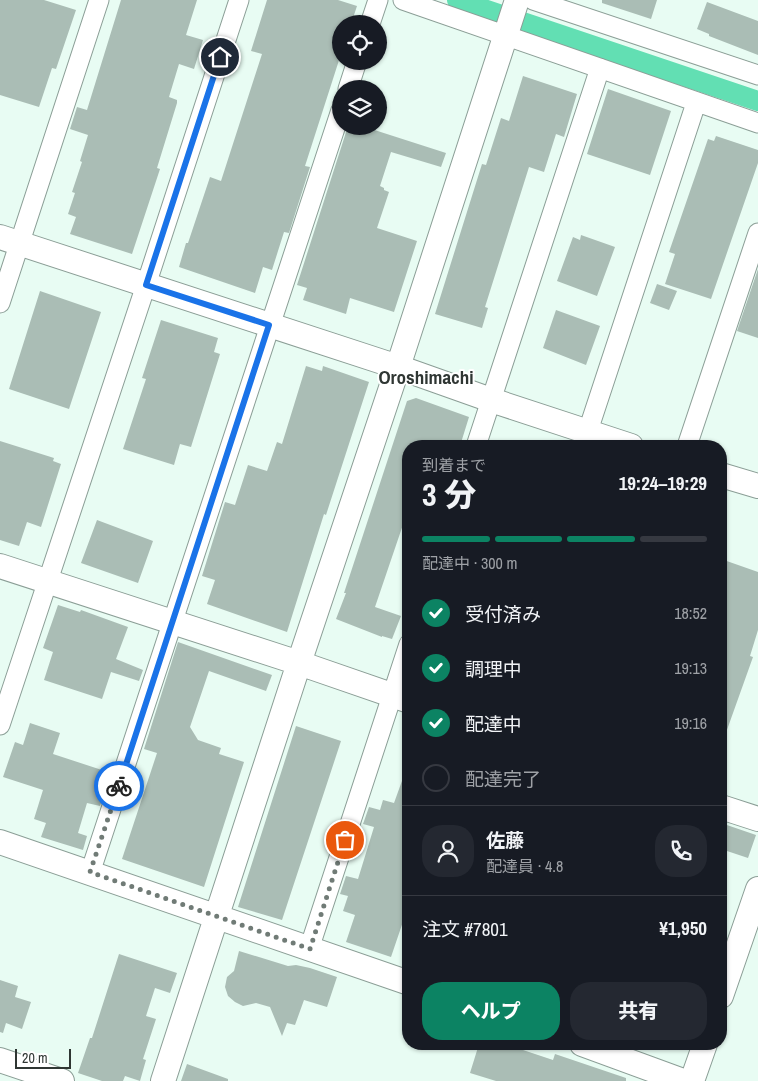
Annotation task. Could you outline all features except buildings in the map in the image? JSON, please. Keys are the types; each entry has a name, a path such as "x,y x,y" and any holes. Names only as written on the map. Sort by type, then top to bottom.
{"street":[{"path":"0,304 10,240 99,0"},
{"path":"0,725 239,0"},
{"path":"373,15 378,0"},
{"path":"403,0 515,13 758,75"},
{"path":"515,13 600,68 758,124"},
{"path":"163,1081 299,663 515,13"},
{"path":"478,440 600,68"},
{"path":"10,240 398,367 491,400 586,439 696,102"},
{"path":"90,872 333,135"},
{"path":"689,440 758,233"},
{"path":"727,477 758,486"},
{"path":"0,566 299,663 400,698 310,949"},
{"path":"727,809 758,819"},
{"path":"0,842 310,949 402,977"},
{"path":"727,981 754,916 758,888"},
{"path":"601,1050 683,1081"},
{"path":"692,1081 703,1050"},
{"path":"0,1060 62,1081"}],"waterway":[{"path":"457,0 758,101"}],"way so far":[{"path":"119,786 90,872 310,949 345,840"}],"district":[{"name":"Oroshimachi","path":"426,377"}],"route":[{"path":"119,786 269,325 146,285 220,57"}]}
